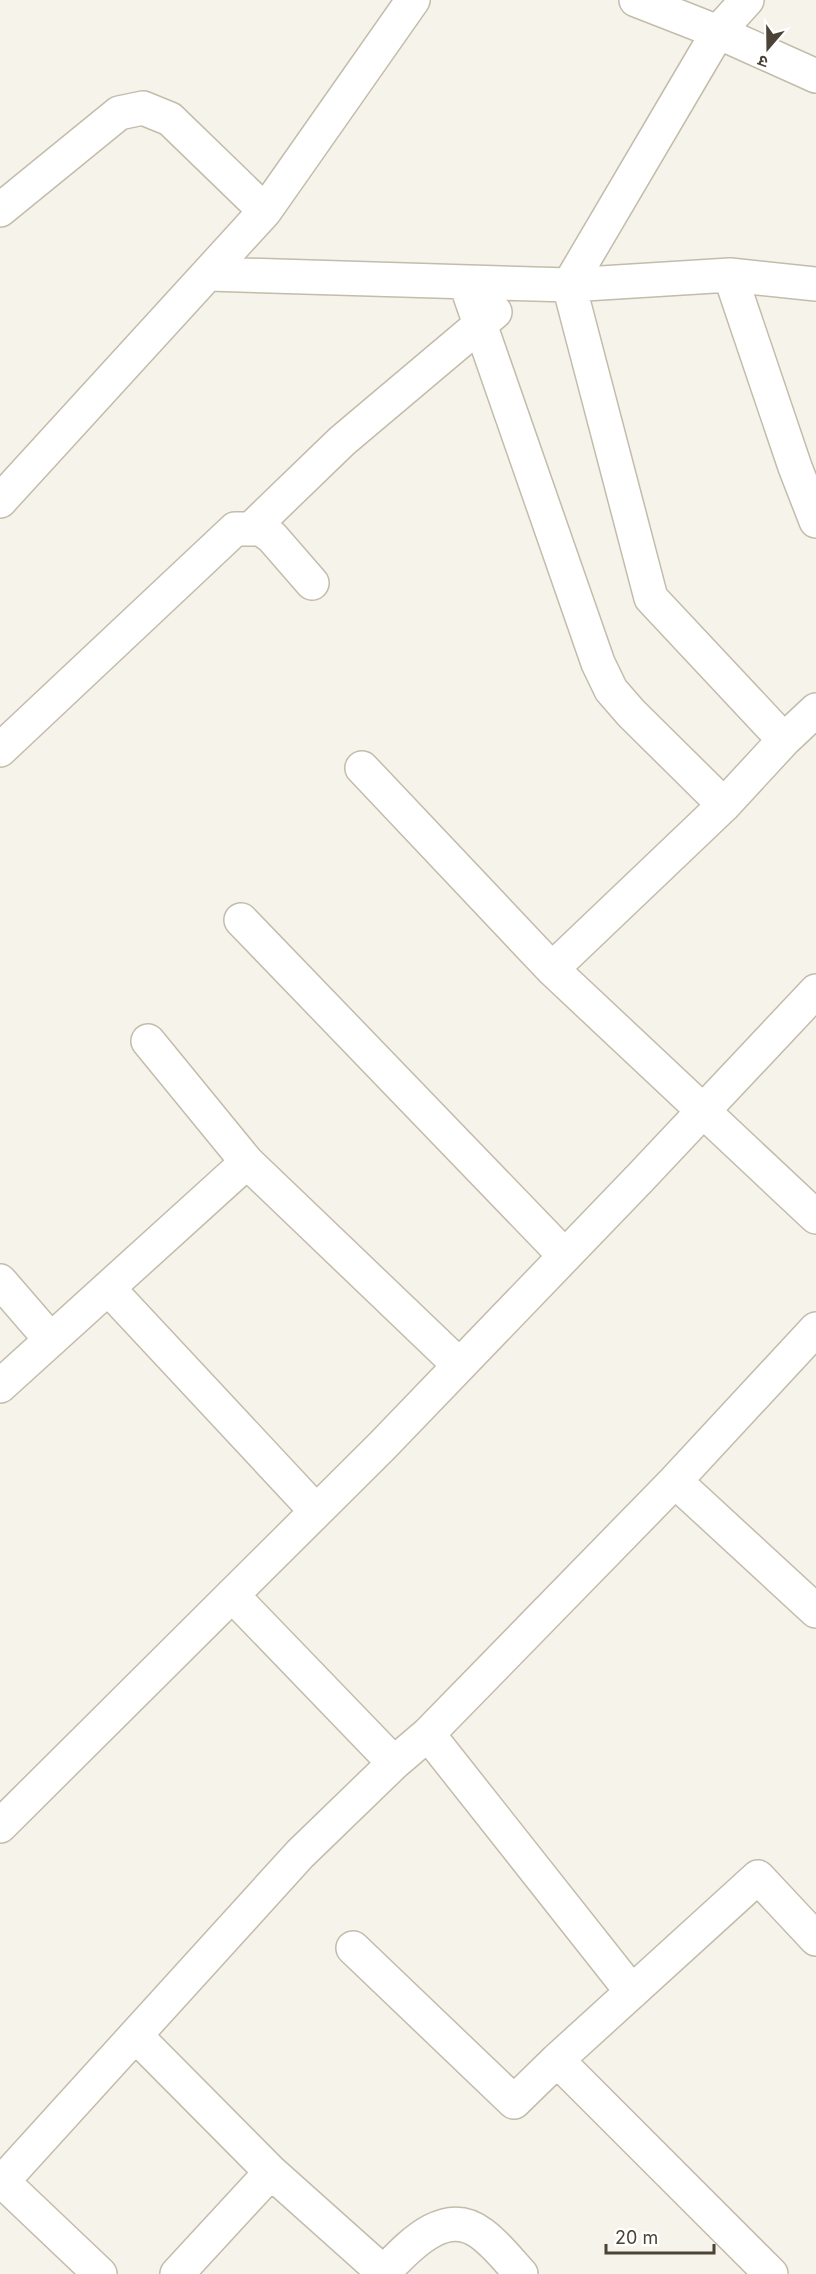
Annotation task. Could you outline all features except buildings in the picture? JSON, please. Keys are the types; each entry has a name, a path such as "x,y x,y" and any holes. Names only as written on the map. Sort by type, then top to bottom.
{"street":[{"path":"0,501 266,211 413,0"},
{"path":"636,0 718,32 816,76"},
{"path":"747,0 718,32 569,285 651,598 784,740"},
{"path":"0,210 119,113 143,108 170,120 266,211"},
{"path":"209,274 524,285 569,285 730,275 816,284"},
{"path":"730,275 816,521"},
{"path":"466,284 598,663 610,690 724,805"},
{"path":"252,528 342,441 524,285"},
{"path":"0,750 235,529 261,529 272,537 312,583"},
{"path":"552,969 724,805 784,740 816,710"},
{"path":"362,768 552,969 816,1217"},
{"path":"241,920 565,1256"},
{"path":"0,1826 459,1365 816,991"},
{"path":"148,1041 247,1162 459,1365"},
{"path":"0,1386 247,1162"},
{"path":"0,1281 51,1340"},
{"path":"108,1288 316,1511"},
{"path":"100,2274 1,2180 136,2036 300,1854 394,1762 428,1734 675,1481 816,1329"},
{"path":"675,1481 816,1611"},
{"path":"232,1595 394,1762"},
{"path":"428,1734 632,1992"},
{"path":"353,1948 514,2102 758,1877 816,1939"},
{"path":"136,2036 271,2172 383,2273 430,2230 448,2224 463,2223 482,2234 521,2274"},
{"path":"557,2060 771,2274"},
{"path":"177,2274 271,2172"}]}
